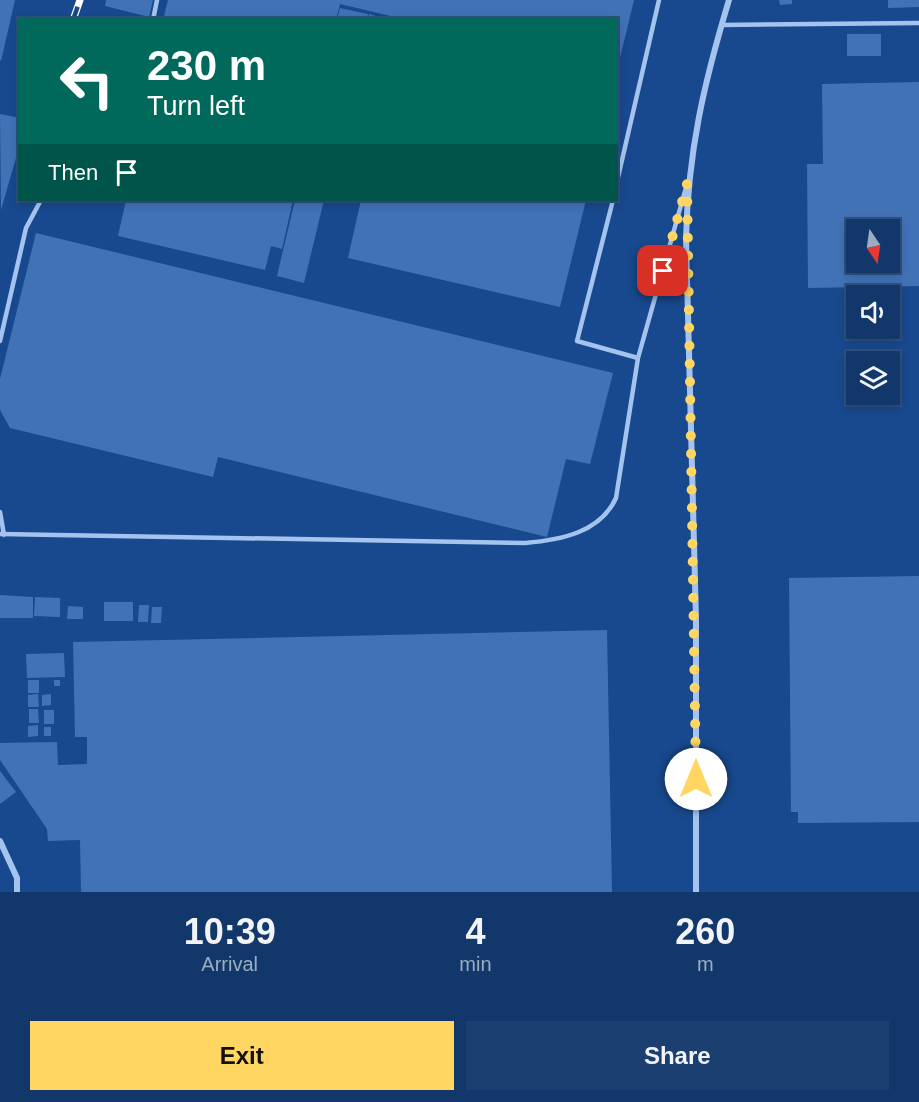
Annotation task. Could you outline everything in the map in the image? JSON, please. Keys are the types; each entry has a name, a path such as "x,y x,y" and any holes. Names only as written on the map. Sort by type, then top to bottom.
{"street":[{"path":"696,892 696,620 686,239 687,184 695,126 729,0"},
{"path":"0,841 17,878 17,892"}],"lane":[{"path":"153,18 157,0"},
{"path":"618,177 659,0"},
{"path":"722,25 919,23"},
{"path":"0,512 2,535 525,543 576,534 602,520 616,498 638,358 687,184"},
{"path":"0,341 26,228 40,201"},
{"path":"613,201 577,341 638,358"}],"building":[{"path":"0,0 15,0 1,61 0,60"},
{"path":"106,0 153,0 149,17 105,6"},
{"path":"168,0 634,0 618,66 618,18 399,18 340,4 336,18 164,18"},
{"path":"779,0 792,0 792,4 780,5"},
{"path":"888,0 919,0 919,7 888,8"},
{"path":"340,8 368,14 367,18 338,18"},
{"path":"369,14 383,18 368,18"},
{"path":"847,34 881,34 881,56 847,56"},
{"path":"919,82 919,286 846,285 846,287 808,288 807,164 823,164 822,84"},
{"path":"0,114 18,118 18,151 1,210"},
{"path":"126,201 293,201 282,249 271,246 265,270 118,236"},
{"path":"295,201 324,201 304,283 277,276"},
{"path":"361,201 586,201 560,307 348,258"},
{"path":"36,233 613,373 590,464 566,459 547,537 218,457 213,477 10,428 0,410 0,379"},
{"path":"919,576 919,822 798,823 798,812 791,812 789,578"},
{"path":"0,595 33,597 33,618 0,618"},
{"path":"35,597 60,598 60,617 34,616"},
{"path":"104,602 133,602 133,621 104,621"},
{"path":"139,605 149,605 148,622 138,622"},
{"path":"68,606 83,607 83,619 67,619"},
{"path":"152,607 162,607 161,623 151,623"},
{"path":"607,630 612,892 81,892 80,840 48,841 47,829 0,760 0,743 57,742 58,765 87,764 87,737 75,737 73,642"},
{"path":"64,653 65,677 27,678 26,654"},
{"path":"28,680 39,680 39,693 28,693"},
{"path":"54,680 60,680 60,686 54,686"},
{"path":"38,694 39,707 28,707 28,695"},
{"path":"51,694 51,705 42,706 42,695"},
{"path":"29,709 38,709 39,723 29,723"},
{"path":"44,710 54,710 54,724 44,724"},
{"path":"38,725 38,736 28,737 28,726"},
{"path":"44,727 51,727 51,736 44,736"},
{"path":"0,771 16,792 0,804"}],"railway":[{"path":"74,18 80,0"}],"route":[{"path":"663,271 687,184 686,239 696,620 696,779"}]}
